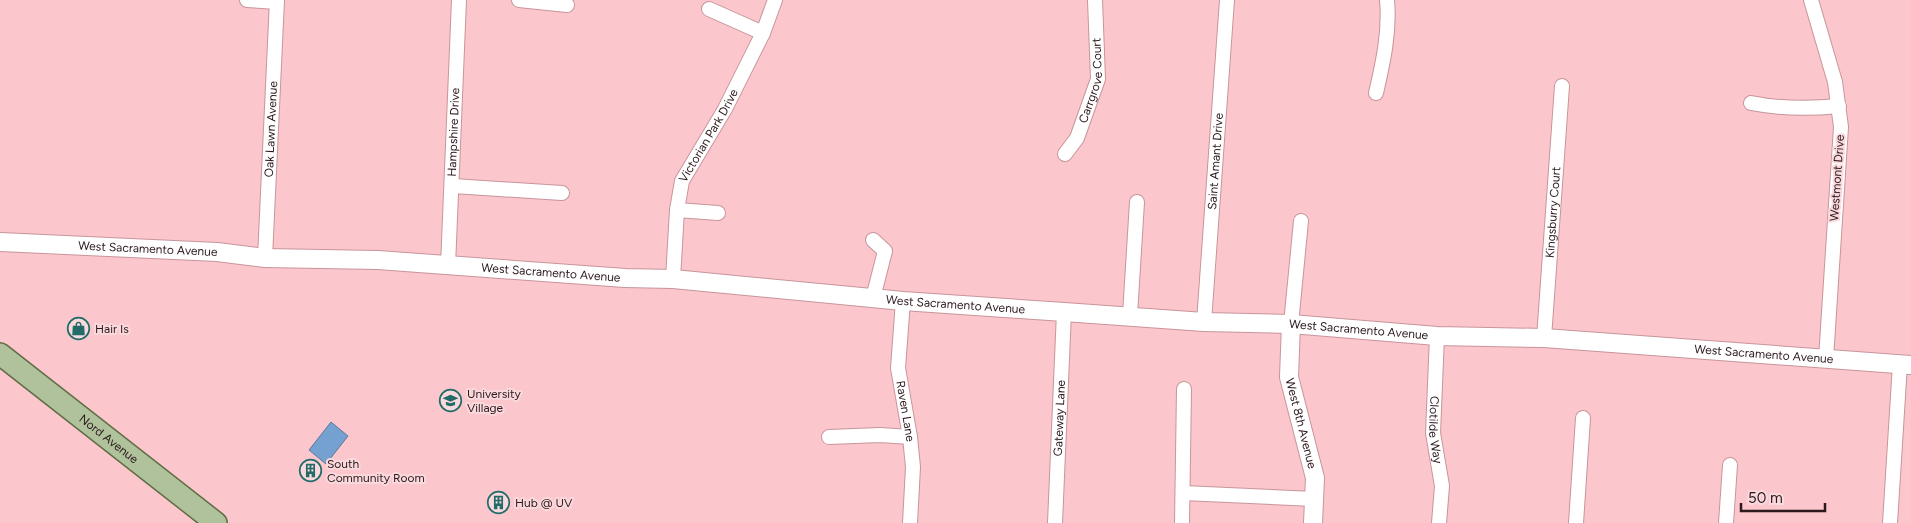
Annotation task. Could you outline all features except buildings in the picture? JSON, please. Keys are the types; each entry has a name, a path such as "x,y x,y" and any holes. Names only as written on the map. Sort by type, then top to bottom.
{"main road":[{"name":"Nord Avenue","path":"0,354 216,523"}],"street":[{"path":"247,0 277,1"},
{"name":"Hampshire Drive","path":"448,266 453,186 458,0"},
{"path":"519,0 567,5"},
{"name":"Victorian Park Drive","path":"673,279 682,181 725,109 763,33 775,0"},
{"name":"Carrgrove Court","path":"1065,154 1077,138 1098,79 1095,0"},
{"name":"Saint Amant Drive","path":"1204,322 1227,0"},
{"path":"1376,93 1383,64 1388,10 1387,0"},
{"name":"Westmont Drive","path":"1811,0 1833,72 1840,106 1840,148 1826,359"},
{"name":"Oak Lawn Avenue","path":"266,258 277,1"},
{"path":"709,9 763,33"},
{"name":"Kingsburry Court","path":"1544,338 1562,86"},
{"path":"1751,103 1788,109 1840,106"},
{"path":"453,186 562,192"},
{"path":"1130,316 1137,202"},
{"path":"678,210 718,213"},
{"path":"1291,324 1301,221"},
{"path":"873,240 885,251 873,298"},
{"name":"West Sacramento Avenue","path":"0,242 217,252 266,258 378,260 624,278 673,279 903,301 1204,322 1291,324 1437,336 1544,338 1906,365"},
{"name":"Raven Lane","path":"903,301 898,368 910,437 913,467 910,523"},
{"name":"Gateway Lane","path":"1055,523 1064,312"},
{"name":"West 8th Avenue","path":"1291,324 1289,376 1315,478 1313,523"},
{"name":"Clotilde Way","path":"1437,336 1433,433 1442,486 1439,523"},
{"path":"1890,523 1906,365"},
{"path":"1182,523 1184,389"},
{"path":"1576,523 1583,418"},
{"path":"829,437 880,435 910,437"},
{"path":"1726,523 1730,464"},
{"path":"1183,493 1314,499"}],"water":[{"path":"331,422 348,436 326,464 309,450"}],"place":[{"name":"Hair Is","path":"79,329"},
{"name":"University Village","path":"451,401"},
{"name":"South Community Room","path":"311,471"},
{"name":"Hub @ UV","path":"499,503"}]}
